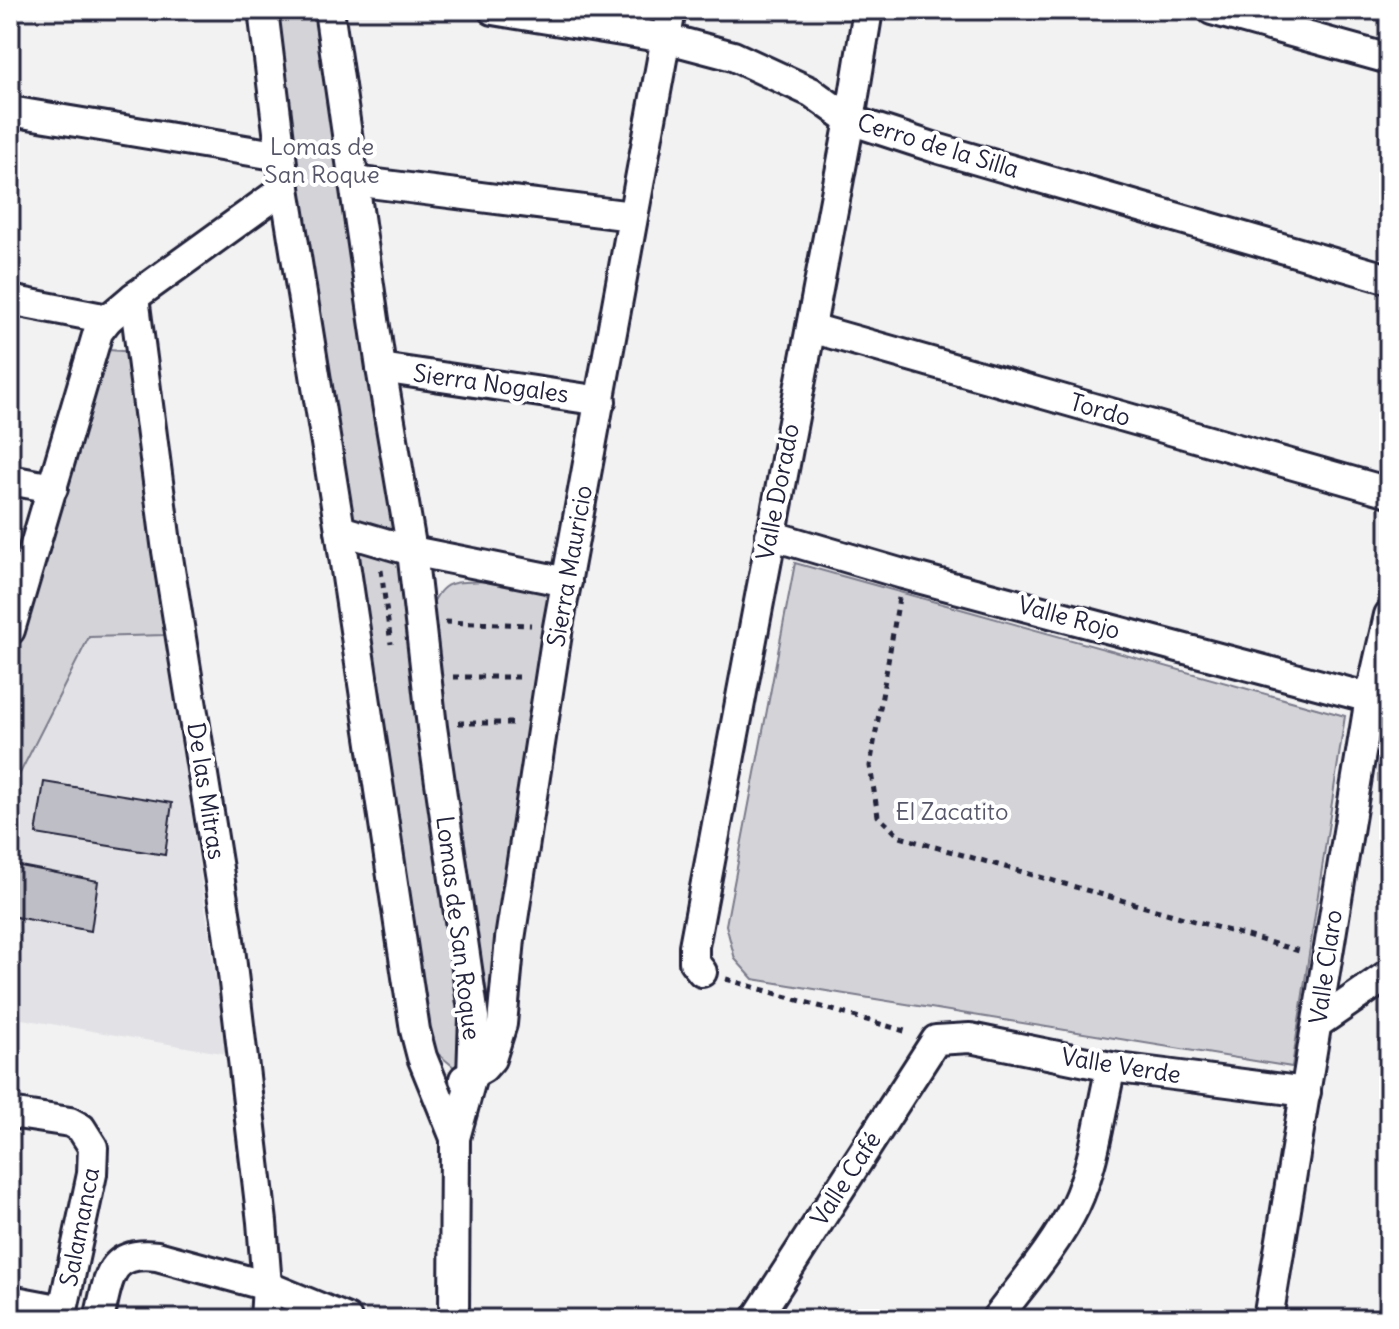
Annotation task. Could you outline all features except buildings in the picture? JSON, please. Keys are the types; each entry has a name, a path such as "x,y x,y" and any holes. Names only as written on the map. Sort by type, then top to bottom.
{"street":[{"path":"263,10 285,188 415,1030 422,1057 455,1138 454,1319"},
{"name":"Lomas de San Roque","path":"329,10 381,368 412,551 432,727 474,1017 472,1076 455,1138"},
{"name":"Cerro de la Silla","path":"493,10 665,38 733,56 774,72 811,92 850,120 936,148 1389,279"},
{"name":"Sierra Mauricio","path":"472,1076 491,1059 502,1024 510,939 567,582 671,10"},
{"name":"Valle Dorado","path":"702,972 694,962 694,946 850,120 868,10"},
{"path":"1212,10 1389,59"},
{"path":"10,111 281,156"},
{"path":"354,181 632,216"},
{"path":"10,630 92,344 108,319 134,297 285,188"},
{"name":"De las Mitras","path":"134,297 167,551 228,931 248,1087 267,1286 265,1319"},
{"path":"10,300 108,319"},
{"name":"Tordo","path":"811,328 1389,492"},
{"name":"Sierra Nogales","path":"381,368 601,401"},
{"path":"10,480 53,488"},
{"path":"340,530 412,551 567,582"},
{"name":"Valle Rojo","path":"770,535 903,574 1370,698"},
{"name":"Valle Claro","path":"1270,1307 1318,1023 1325,959 1370,698 1389,615"},
{"path":"1318,1023 1389,974"},
{"name":"Valle Verde","path":"936,1040 970,1038 1111,1067 1306,1092"},
{"name":"Valle Café","path":"756,1319 936,1040"},
{"path":"996,1319 1062,1229 1076,1204 1087,1173 1111,1067"},
{"path":"435,1090 472,1076"},
{"name":"Salamanca","path":"10,1113 56,1118 81,1128 89,1136 95,1160 62,1315"},
{"path":"99,1319 112,1269 127,1256 157,1256 267,1286 347,1319"},
{"path":"10,1300 62,1315"},
{"path":"1256,1319 1270,1307"}],"path":[{"path":"903,574 870,766 878,816 900,837 1325,959"},
{"path":"440,621 536,625"},
{"path":"448,677 526,677"},
{"path":"454,723 517,723"},
{"path":"702,972 936,1040"}],"shaded area":[{"path":"165,635 227,1054 10,1017 10,793 89,637"}],"green space":[{"name":"Lomas de San Roque","path":"276,10 329,10 466,1048 455,1068 437,1053 430,1034 295,167"},
{"path":"109,350 134,352 165,635 89,637 10,793 10,653"},
{"name":"El Zacatito","path":"795,563 1345,716 1292,1067 753,979 735,959 726,925"},
{"path":"492,581 541,590 549,600 483,1052 424,621 436,596 448,585"}]}
